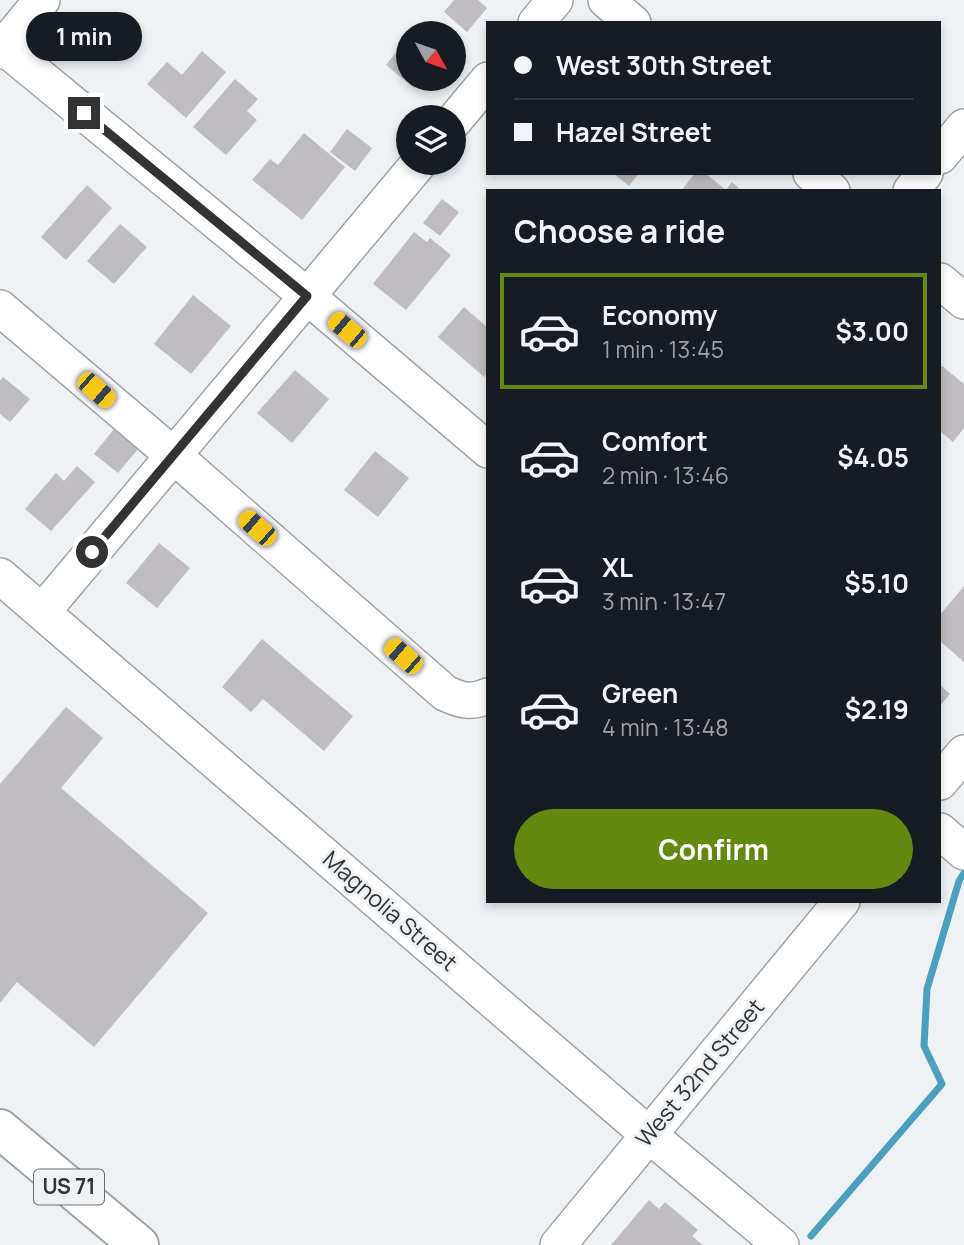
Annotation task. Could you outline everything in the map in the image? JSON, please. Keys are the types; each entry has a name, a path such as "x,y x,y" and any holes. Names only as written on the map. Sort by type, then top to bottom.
{"main road":[{"name":"US 71","path":"0,1129 139,1245"}],"street":[{"path":"42,0 1,47 307,296 486,448"},
{"path":"538,21 555,0"},
{"path":"606,0 631,21"},
{"path":"466,106 486,82"},
{"path":"941,155 964,128"},
{"path":"43,611 409,175"},
{"path":"813,175 830,189"},
{"path":"913,189 923,175"},
{"path":"941,282 964,301"},
{"path":"0,307 445,693 460,701 472,702 486,697"},
{"name":"Magnolia Street","path":"0,576 649,1135 781,1245"},
{"path":"941,781 964,753"},
{"path":"941,832 964,852"},
{"name":"West 32nd Street","path":"558,1245 840,903"}],"building":[{"path":"454,0 478,0 487,8 467,32 466,21 454,21 444,12"},
{"path":"202,51 226,72 186,118 147,84 167,62 182,75"},
{"path":"396,52 396,73 386,65"},
{"path":"235,79 258,99 247,111 257,120 226,155 193,127"},
{"path":"347,129 372,148 355,171 330,152"},
{"path":"304,133 345,167 302,220 252,180 270,159 278,165"},
{"path":"615,175 637,175 629,186"},
{"path":"693,175 707,175 725,189 683,189"},
{"path":"732,182 740,189 727,189"},
{"path":"87,185 112,208 66,260 41,237"},
{"path":"442,199 459,212 440,236 423,223"},
{"path":"120,224 147,247 114,284 87,261"},
{"path":"414,232 427,242 430,238 451,255 406,310 373,284"},
{"path":"193,295 231,326 191,374 154,344"},
{"path":"464,307 486,326 484,377 438,337"},
{"path":"941,368 964,384 964,428 953,442 941,432"},
{"path":"295,370 329,399 292,443 257,413"},
{"path":"3,377 30,399 10,422 0,414 0,381"},
{"path":"114,429 138,449 118,473 94,454"},
{"path":"375,451 409,478 378,517 344,490"},
{"path":"77,466 95,482 51,531 25,509 56,473 64,481"},
{"path":"159,543 190,568 157,608 126,583"},
{"path":"964,586 964,662 941,642 941,614"},
{"path":"262,639 353,716 324,751 263,699 251,712 222,687"},
{"path":"941,686 950,694 941,705"},
{"path":"66,707 103,738 61,788 208,913 94,1047 17,982 0,1003 0,784"},
{"path":"649,1200 659,1209 665,1202 698,1230 692,1236 703,1245 611,1245"}],"waterway":[{"path":"811,1236 942,1084 924,1046 927,989 959,881 964,873"}],"route":[{"path":"84,113 307,296 92,552"}]}
